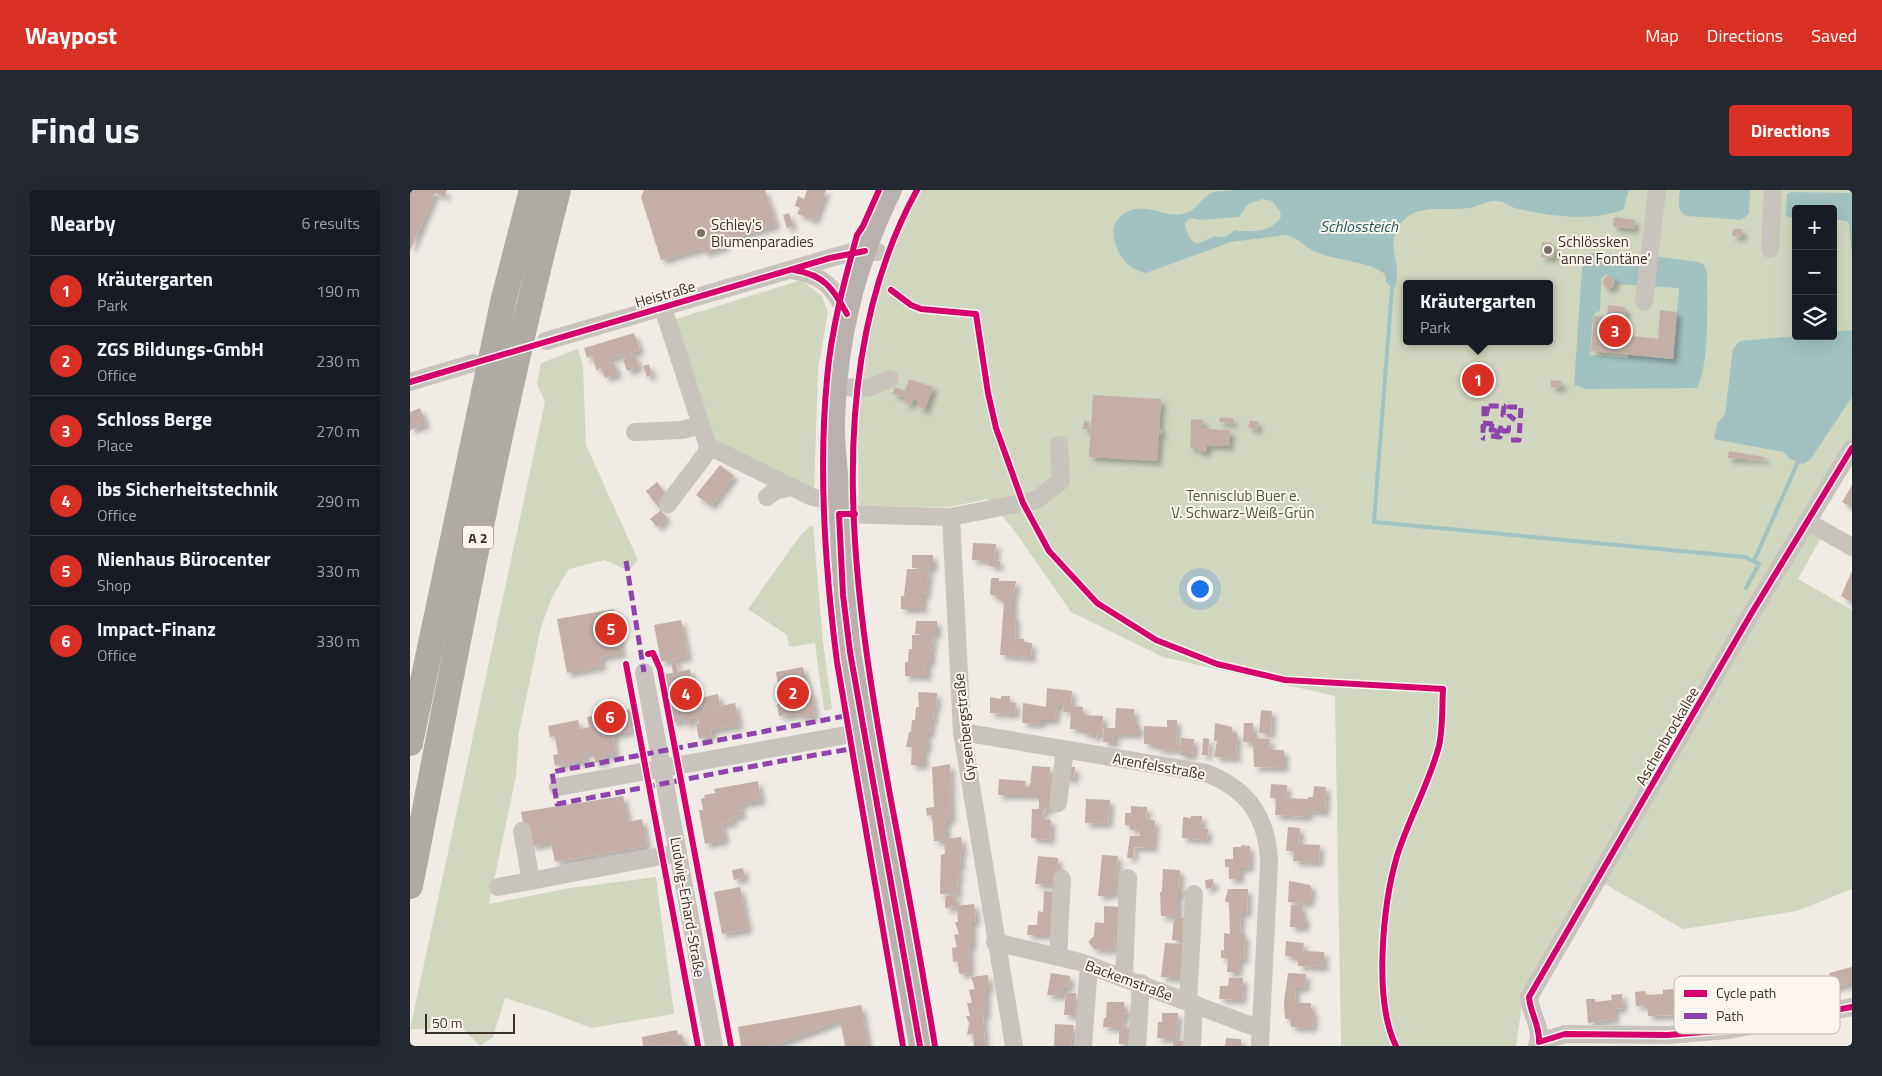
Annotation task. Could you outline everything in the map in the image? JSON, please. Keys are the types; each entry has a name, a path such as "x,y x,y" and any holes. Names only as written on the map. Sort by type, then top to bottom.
{"highway":[{"name":"A 2","path":"410,743 504,298 532,190"},
{"name":"A 2","path":"410,886 501,426 530,298 558,190"}],"main road":[{"path":"842,387 859,321 872,252 891,190"},
{"path":"906,190 855,281 847,314 842,387 839,508 843,595 850,652 920,1046"}],"street":[{"path":"1646,294 1657,190"},
{"path":"1770,249 1773,190"},
{"name":"Heistraße","path":"546,341 850,252 872,252"},
{"path":"792,270 809,272 823,280 840,300 847,314"},
{"name":"Heistraße","path":"663,308 708,446"},
{"path":"410,382 474,362"},
{"path":"842,387 868,388 890,379"},
{"path":"635,432 682,430 700,425"},
{"path":"668,504 705,455 708,446 790,487 839,508 951,517 1036,500 1061,481 1059,445"},
{"name":"Aschenbrockallee","path":"1538,1044 1540,1030 1530,1009 1529,997 1751,614 1852,448"},
{"path":"767,497 776,491 790,487"},
{"name":"Gysenbergstraße","path":"951,517 962,732 995,942 1014,1046"},
{"path":"1808,522 1852,547"},
{"name":"Ludwig-Erhard-Straße","path":"641,681 662,768 714,1046"},
{"path":"558,787 863,732"},
{"name":"Arenfelsstraße","path":"962,732 1206,773 1224,780 1240,791 1252,805 1261,821 1268,843 1269,863 1260,1038"},
{"path":"1058,803 1065,750"},
{"path":"522,831 531,881"},
{"path":"498,887 678,853"},
{"path":"1124,977 1128,878"},
{"path":"1058,957 1062,879"},
{"path":"1192,1046 1191,1003 1194,894"},
{"name":"Backemstraße","path":"995,942 1089,965 1141,983 1191,1003 1260,1038"},
{"path":"1083,1046 1089,965"},
{"path":"1137,1046 1141,983"},
{"path":"1538,1044 1565,1034 1680,1034"}],"green space":[{"name":"Tennisclub Buer e. V. Schwarz-Weiß-Grün","path":"919,190 1852,190 1852,462 1812,531 1821,538 1798,579 1852,610 1852,889 1797,911 1683,929 1591,876 1524,990 1516,1046 1341,1046 1335,696 1163,657 1071,612 1014,530 988,499 949,507 859,506 858,428 862,376 870,324 885,271"},
{"path":"801,280 822,296 828,312 818,370 814,491 711,442 673,320"},
{"path":"578,349 583,367 586,445 638,560 629,571 605,560 569,569 552,597 541,627 519,732 516,776 489,904 570,888 656,877 674,1014 591,1028 547,1011 505,998 493,1037 480,1046 464,1030 410,1029 545,402 537,384 541,363"},
{"path":"810,526 813,526 823,642 832,709 824,711 815,643 789,647 787,635 748,609 799,537"}],"water":[{"name":"Schlossteich","path":"1235,190 1629,190 1623,210 1596,216 1569,217 1542,213 1515,208 1497,201 1468,208 1430,209 1413,214 1398,227 1395,235 1394,250 1397,282 1394,289 1386,282 1385,274 1377,269 1323,255 1286,235 1231,242 1146,273 1132,267 1117,249 1114,227 1121,216 1127,212 1142,208 1176,215 1187,213 1211,193","holes":["1263,199 1272,201 1280,211 1281,217 1272,226 1254,231 1234,230 1226,236 1215,236 1197,244 1192,241 1187,232 1185,222 1191,218 1199,220 1239,217 1248,204"]},
{"path":"1680,190 1750,190 1749,214 1741,220 1688,216 1680,209"},
{"path":"1791,192 1852,193 1852,257 1849,224 1847,221 1837,220 1837,205 1792,205 1792,218 1786,216 1787,194"},
{"path":"1591,253 1644,255 1698,262 1704,265 1707,271 1707,331 1704,364 1697,388 1586,389 1574,385 1583,255","holes":["1606,275 1613,277 1614,284 1679,288 1673,359 1639,356 1637,358 1637,356 1628,355 1628,358 1606,356 1605,354 1604,356 1590,355 1593,316 1596,312 1600,311 1601,279"]},
{"path":"1852,330 1852,397 1810,460 1803,464 1790,459 1783,452 1714,439 1717,424 1725,414 1733,349 1740,341 1792,336 1792,340 1837,340 1837,332"}],"building":[{"path":"410,190 447,190 444,197 435,193 410,251"},
{"name":"Schley's Blumenparadies","path":"644,190 765,190 776,225 724,241 725,246 704,253 702,248 661,260 641,197"},
{"path":"807,190 826,190 815,220 797,214 800,208 795,206 798,196 804,199"},
{"path":"789,213 793,226 787,228 783,215"},
{"path":"1614,217 1635,220 1634,229 1613,227"},
{"path":"1733,229 1742,229 1742,237 1732,236"},
{"name":"Schlössken 'anne Fontäne'","path":"1542,242 1552,243 1554,250 1553,258 1541,257"},
{"path":"1609,276 1615,282 1609,288 1603,282"},
{"path":"1608,305 1625,307 1623,335 1658,339 1660,310 1677,312 1673,359 1591,351 1594,316 1607,317"},
{"path":"634,333 640,350 631,353 632,356 635,355 639,367 627,371 623,359 626,358 625,354 609,359 610,363 614,362 618,374 605,378 601,367 597,371 592,356 587,358 584,348"},
{"path":"649,364 652,375 647,377 643,366"},
{"path":"909,379 933,387 925,410 918,407 919,402 913,399 911,405 905,403 907,397 892,394 895,387 905,391"},
{"path":"1551,380 1561,381 1561,388 1551,387"},
{"path":"1093,395 1161,399 1159,429 1162,429 1162,434 1159,434 1157,461 1089,457"},
{"path":"420,408 426,424 410,430 410,412"},
{"path":"1220,417 1234,419 1233,423 1219,422"},
{"path":"1191,419 1203,420 1203,428 1206,429 1230,430 1229,446 1207,445 1207,450 1204,452 1199,452 1197,448 1190,448"},
{"path":"1250,420 1258,422 1257,430 1248,427"},
{"path":"1084,421 1089,422 1089,429 1083,429"},
{"path":"1729,451 1764,457 1764,460 1728,458"},
{"path":"720,465 734,476 711,506 696,495"},
{"path":"657,482 670,499 659,508 646,491"},
{"path":"1852,485 1852,508 1842,502"},
{"path":"661,510 667,518 657,527 650,519"},
{"path":"973,543 996,544 995,560 1000,561 1000,566 989,566 989,561 972,560"},
{"path":"912,555 933,555 933,568 912,568"},
{"path":"907,569 929,569 926,595 923,595 923,609 901,609 901,596 904,596"},
{"path":"1852,571 1852,603 1841,596"},
{"path":"991,578 999,578 999,581 1016,581 1013,599 1013,617 1016,618 1015,638 1024,639 1024,642 1032,643 1031,658 1000,655 1004,602 997,599 997,596 990,595"},
{"path":"614,609 622,653 601,657 602,666 567,673 557,619"},
{"path":"681,620 688,657 675,659 678,672 690,669 695,699 718,694 720,706 735,703 739,725 711,730 712,736 699,739 696,724 699,724 698,718 690,719 691,723 686,724 685,720 672,723 663,674 673,673 671,660 661,662 654,625"},
{"path":"916,621 937,621 937,634 915,634"},
{"path":"912,635 933,635 930,662 927,662 927,676 905,676 905,662 908,662 909,649 912,649"},
{"path":"803,667 808,692 811,691 815,715 801,717 801,714 779,716 777,704 781,703 776,672"},
{"path":"1047,688 1072,691 1071,706 1083,707 1083,715 1103,716 1102,734 1097,733 1096,737 1091,737 1091,733 1082,733 1082,729 1070,729 1071,712 1063,712 1064,706 1057,706 1055,720 1041,720 1041,724 1022,723 1023,703 1046,707"},
{"path":"918,692 937,693 936,708 934,708 930,733 927,733 927,748 924,748 924,765 911,765 912,747 906,747 909,732 911,732 912,720 915,720 916,707 919,707"},
{"path":"1001,696 1010,696 1010,703 1016,703 1015,714 990,713 990,697 1001,699"},
{"path":"1116,708 1134,709 1134,724 1139,724 1139,734 1115,734 1115,743 1103,742 1104,728 1115,728"},
{"path":"632,709 634,720 629,721 631,731 616,734 613,739 615,754 605,755 606,761 595,763 594,752 584,754 585,760 555,766 553,755 558,754 555,736 550,737 548,726 578,720 580,729 589,727 587,717"},
{"path":"1261,710 1272,711 1271,734 1259,733"},
{"path":"1167,720 1177,720 1176,745 1181,745 1181,738 1194,739 1193,755 1180,755 1180,750 1156,749 1156,745 1144,744 1144,726 1167,727"},
{"path":"1215,723 1232,727 1232,733 1237,733 1236,758 1214,757 1217,741 1214,741"},
{"path":"1244,723 1253,723 1254,738 1270,739 1269,750 1284,750 1284,768 1254,767 1253,742 1243,742"},
{"path":"1203,738 1209,739 1208,755 1202,755"},
{"path":"950,764 951,820 946,820 946,839 961,837 963,853 960,853 961,866 958,866 958,893 940,894 941,855 945,854 944,841 934,841 932,815 927,816 926,808 934,807 932,767"},
{"path":"1032,766 1050,767 1049,783 1052,783 1050,810 1044,809 1042,818 1051,820 1050,840 1031,838 1032,809 1039,809 1039,795 998,795 999,779 1026,781 1025,787 1030,786"},
{"path":"1064,767 1075,767 1074,779 1063,778"},
{"path":"758,781 761,800 740,804 742,815 732,817 733,822 722,824 725,840 705,844 699,810 703,810 701,799 705,798 704,795 715,793 714,789"},
{"path":"1271,784 1287,785 1286,798 1308,799 1308,797 1313,797 1314,786 1326,787 1325,812 1308,811 1308,817 1275,815 1276,798 1270,798"},
{"path":"623,796 628,822 642,819 647,846 555,862 551,842 532,846 524,828 521,812"},
{"path":"1086,799 1110,800 1108,824 1085,823"},
{"path":"1131,806 1147,807 1146,820 1155,820 1153,848 1134,847 1133,858 1127,858 1130,836 1140,836 1140,829 1130,829 1130,826 1125,825 1125,813 1131,813"},
{"path":"1191,816 1202,816 1201,828 1208,829 1207,840 1182,838 1183,817 1191,818"},
{"path":"1288,827 1300,828 1299,844 1320,845 1319,862 1293,861 1294,851 1286,851"},
{"path":"1241,845 1250,846 1249,868 1240,868 1240,879 1229,879 1229,867 1225,867 1225,859 1233,859 1233,847 1241,847"},
{"path":"1102,855 1118,856 1114,894 1107,894 1107,896 1098,896"},
{"path":"1038,856 1058,858 1057,876 1054,876 1053,885 1035,884"},
{"path":"743,868 745,878 734,880 732,870"},
{"path":"1163,869 1180,870 1179,887 1183,887 1182,893 1178,893 1178,916 1161,916 1160,892 1162,892"},
{"path":"1213,879 1214,887 1206,889 1205,880"},
{"path":"1289,881 1310,885 1312,889 1309,903 1288,902"},
{"path":"740,887 748,929 722,934 714,892"},
{"path":"1228,889 1248,889 1247,913 1241,913 1240,934 1245,934 1244,960 1239,959 1238,972 1227,972 1228,959 1221,958 1221,950 1224,951 1224,933 1230,934 1229,903 1225,901"},
{"path":"1044,891 1055,892 1054,935 1027,935 1028,925 1037,925 1038,911 1043,912"},
{"path":"956,895 957,906 974,904 976,920 972,921 972,946 969,946 970,973 959,974 958,961 953,962 952,948 957,947 954,935 959,934 955,922 958,922 957,907 945,908 945,902 946,896"},
{"path":"1291,905 1302,905 1305,927 1290,927"},
{"path":"1104,906 1120,907 1118,930 1115,930 1114,950 1094,949 1088,942 1094,936 1095,922 1104,923"},
{"path":"1174,918 1184,918 1183,941 1172,940"},
{"path":"1286,941 1304,943 1303,951 1324,952 1324,967 1298,966 1298,957 1285,956"},
{"path":"1165,943 1183,944 1180,978 1161,977"},
{"path":"1852,967 1852,983 1840,986 1840,976 1830,976 1829,973"},
{"path":"1051,973 1070,976 1069,988 1063,988 1063,996 1047,995"},
{"path":"1288,973 1306,974 1305,988 1296,988 1295,1003 1311,1003 1311,1011 1314,1011 1313,1028 1291,1027 1291,1019 1285,1019 1284,1002"},
{"path":"988,975 989,988 986,988 986,1014 983,1015 985,1046 974,1046 973,1034 967,1035 969,1023 966,1016 970,1016 967,1003 972,1003 969,990 975,989 971,977"},
{"path":"1229,978 1243,978 1242,1000 1219,999 1220,986 1228,986"},
{"path":"1673,989 1674,1015 1648,1016 1647,1005 1636,1006 1635,992 1645,991 1646,995 1663,994 1663,990"},
{"path":"1066,993 1076,993 1075,1015 1064,1015"},
{"path":"1622,994 1623,1008 1614,1009 1615,1019 1588,1023 1586,999 1595,999 1595,1002 1612,1000 1611,995"},
{"path":"1107,1002 1124,1002 1124,1009 1127,1009 1127,1015 1124,1014 1123,1028 1131,1028 1130,1045 1119,1044 1119,1028 1103,1027 1104,1018 1106,1018"},
{"path":"861,1005 868,1046 845,1046 840,1020 773,1046 741,1046 738,1027"},
{"path":"1162,1013 1178,1013 1176,1039 1157,1038 1158,1022 1162,1022"},
{"path":"1055,1024 1074,1025 1071,1046 1054,1046"},
{"path":"677,1030 678,1035 682,1035 684,1045 643,1046 642,1037"},
{"path":"1226,1038 1241,1039 1241,1046 1225,1046"},
{"path":"1173,1041 1184,1041 1184,1046 1173,1046"}],"waterway":[{"path":"1392,288 1374,522 1745,557 1759,564 1746,588"},
{"path":"1754,561 1798,462"}],"marked path":[{"path":"1490,409 1487,409 1486,418 1484,417 1484,406 1504,406 1503,415 1506,415"},
{"path":"1511,440 1519,440 1521,407 1509,407 1509,415 1515,420"},
{"path":"1483,423 1494,424 1494,430 1491,430 1492,426 1483,426 1483,438 1485,438"},
{"path":"1491,436 1500,437 1500,433 1497,433 1501,428 1494,428"},
{"path":"1508,428 1508,431 1503,431 1503,428 1511,428"},
{"path":"626,561 644,672"},
{"path":"845,716 552,772 557,804 851,749"}],"cycle path":[{"path":"879,190 857,235 835,324 824,414 824,521 829,592 837,662 903,1046"},
{"path":"917,190 886,260 866,334 855,410 853,488 857,566 865,644 935,1046"},
{"path":"410,382 830,258 865,251"},
{"path":"794,270 820,279 832,290 847,314"},
{"path":"891,290 911,305 921,309 976,314 988,393 996,428 1023,503 1049,551 1097,603 1156,640 1217,664 1285,680 1443,689 1442,725 1439,746 1430,774 1397,856 1384,925 1384,1004 1389,1027 1396,1046"},
{"path":"1680,1034 1565,1034 1539,1042 1538,1030 1529,997 1751,614 1852,448"},
{"path":"855,514 839,514 843,595 850,652 920,1046"},
{"path":"648,654 653,653 660,669 731,1046"},
{"path":"626,664 698,1046"},
{"path":"1840,1009 1852,1007"}],"place":[{"name":"Schley's Blumenparadies","path":"701,233"},
{"name":"Schlössken 'anne Fontäne'","path":"1548,250"},
{"name":"Schloss Berge","path":"1615,331"},
{"name":"Kräutergarten","path":"1478,380"},
{"name":"Nienhaus Bürocenter","path":"611,629"},
{"name":"ZGS Bildungs-GmbH","path":"793,693"},
{"name":"ibs Sicherheitstechnik","path":"686,694"},
{"name":"Impact-Finanz","path":"610,717"}]}
